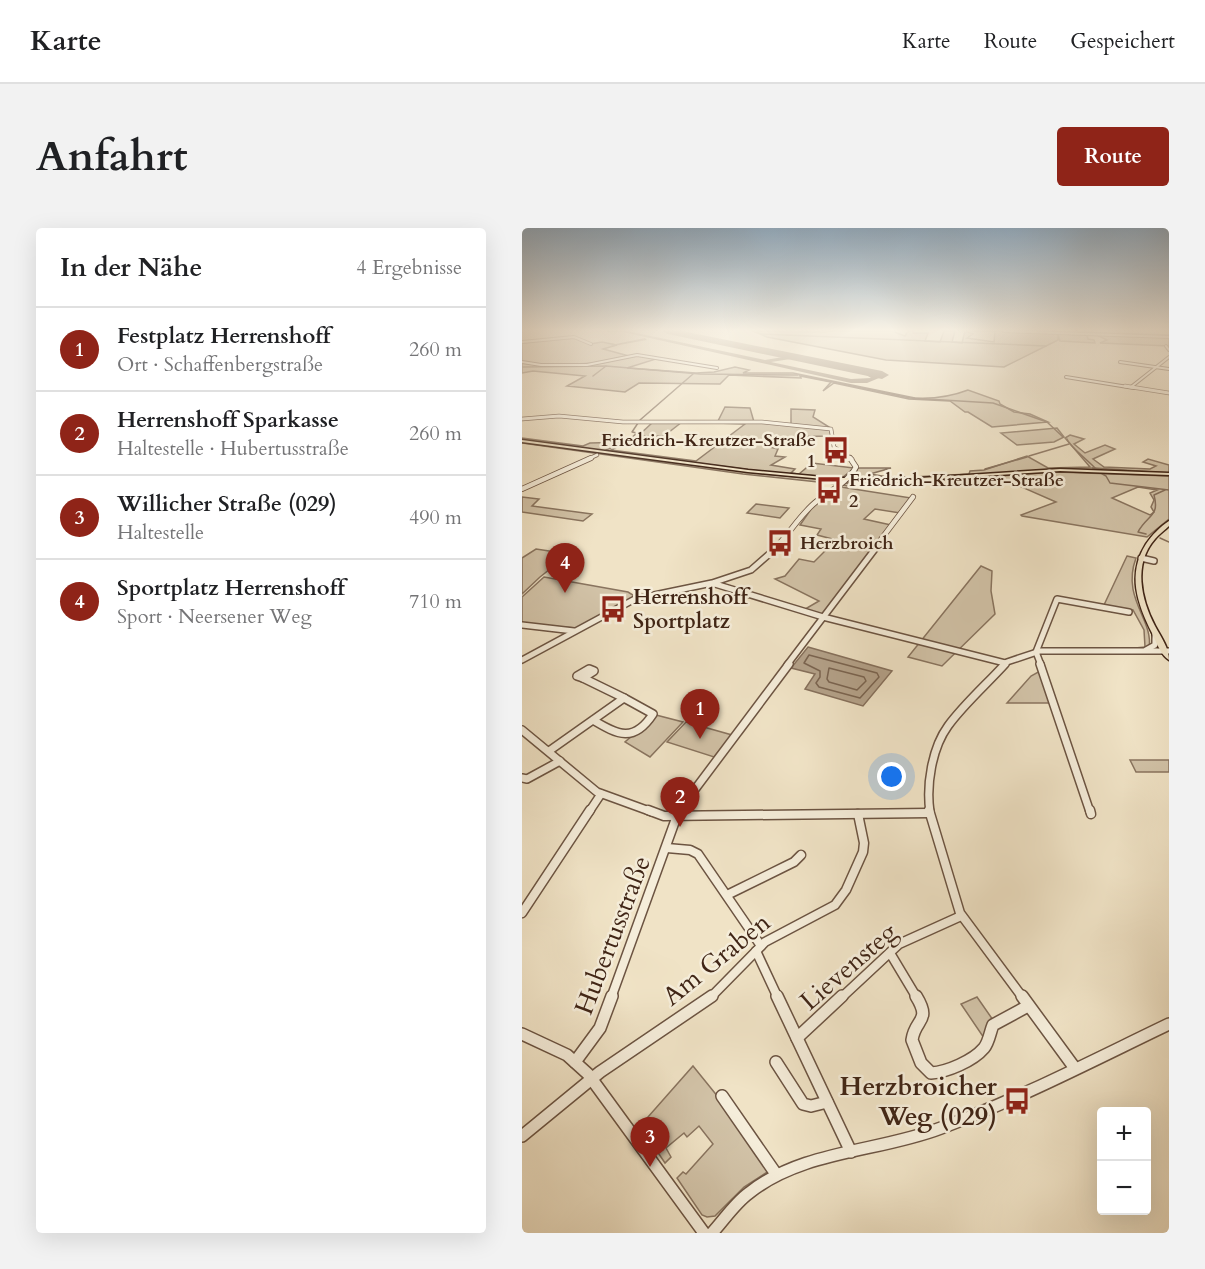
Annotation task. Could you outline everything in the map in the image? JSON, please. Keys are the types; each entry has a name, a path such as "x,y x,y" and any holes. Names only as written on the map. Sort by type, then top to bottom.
{"main road":[{"path":"522,441 824,478 878,480 1089,470 1169,474"},
{"path":"1168,653 1142,607 1137,580 1141,558 1152,538 1169,523"}],"street":[{"path":"1072,378 1169,393"},
{"path":"1131,387 1142,378"},
{"path":"523,420 559,416 623,422 762,422 831,429 834,447 855,463 854,473 857,478 878,480"},
{"path":"522,489 597,455"},
{"path":"522,660 637,598 712,583 754,568 784,539 814,503 854,473"},
{"path":"824,478 840,484"},
{"name":"Hubertusstraße","path":"575,1062 600,1028 677,817 913,498"},
{"path":"1141,558 1154,561"},
{"path":"712,583 824,617 1005,663"},
{"path":"1091,814 1036,652 1057,599 1129,612"},
{"path":"522,625 574,631"},
{"path":"1141,651 1155,646 1155,633"},
{"path":"1074,1067 961,915 929,813 929,783 935,753 942,733 1005,663 1036,652 1168,653"},
{"path":"583,678 652,712 650,718 633,734 620,736 593,720"},
{"path":"549,751 624,698"},
{"path":"522,730 601,794 650,813 677,817 929,813"},
{"path":"524,781 560,761"},
{"path":"522,914 601,794"},
{"name":"Am Graben","path":"522,1136 592,1079 707,1001 759,948 775,936 828,910 840,900 855,872 864,847 858,814"},
{"path":"667,848 696,852 727,895 759,948 797,1038 851,1152"},
{"path":"727,895 794,862 801,855"},
{"name":"Lievensteg","path":"797,1038 904,941 961,915"},
{"path":"890,953 924,1009 924,1015 912,1035 911,1042 924,1068 931,1073 941,1073 978,1053 984,1048 993,1025 1028,1006"},
{"path":"712,1233 744,1198 776,1174 803,1164 906,1140 940,1129 998,1105 1169,1023"},
{"path":"522,1034 558,1050 575,1062 592,1079 704,1233"},
{"path":"776,1062 803,1104 811,1106 827,1102"},
{"path":"722,1096 776,1174"}],"shaded area":[{"path":"582,378 726,378 720,384 639,383 625,392 567,386"},
{"path":"810,378 915,398 942,397 968,390 999,401 1000,404 1014,412 1030,414 1048,422 992,427 950,401 909,399 834,383 823,391 831,382"},
{"path":"725,407 750,408 754,422 791,424 791,409 815,410 813,417 829,427 831,436 780,437 770,447 778,449 775,456 785,457 771,465 795,469 791,473 799,474 812,463 854,468 842,478 768,472 522,441 522,438 583,446 590,443 627,442 611,450 696,461 745,424 717,423"},
{"path":"682,422 664,436 638,436 652,423"},
{"path":"1057,428 1064,437 1054,442 1017,445 1001,433"},
{"path":"1070,435 1084,439 1074,444 1085,453 1105,445 1115,449 1093,459 1104,467 1150,469 1156,466 1143,462 1148,459 1169,465 1169,473 1093,468 886,480 855,475 858,468 891,468 870,474 894,478 969,474 970,471 984,470 1027,456 1048,468 1090,467 1065,438"},
{"path":"522,443 763,474 831,480 837,484 743,474"},
{"path":"1057,472 1169,476 1169,519 1147,537 1022,516 1056,502 999,477 935,481","holes":["1138,487 1157,490 1150,493 1154,500 1151,507 1154,512 1150,515 1112,498"]},
{"path":"852,481 926,481 851,482 847,486 842,485"},
{"path":"841,487 911,498 900,513 875,509 864,519 891,525 821,618 800,612 819,601 775,579 785,576 799,559 814,562 836,540 817,535 821,529 800,525 814,505"},
{"path":"522,497 539,499 532,506 592,514 583,521 522,512"},
{"path":"756,504 789,508 780,518 747,513"},
{"path":"536,549 569,554 522,594 522,558"},
{"path":"1127,556 1136,558 1132,572 1132,585 1147,628 1149,648 1125,649 1145,647 1144,630 1133,610 1103,607"},
{"path":"981,566 992,571 991,591 995,614 942,666 908,657"},
{"path":"544,577 628,592 636,597 577,628 522,624 522,597"},
{"path":"1040,671 1052,703 1007,703 1031,676"},
{"path":"656,715 683,722 650,757 625,742"},
{"path":"686,722 732,735 714,757 667,742"},
{"path":"1130,760 1169,760 1169,772 1136,772"},
{"path":"977,997 993,1020 984,1038 961,1004"},
{"path":"693,1066 727,1108 769,1171 744,1187 715,1216 707,1217 702,1215 677,1178 683,1172 686,1174 713,1144 699,1126 687,1137 684,1133 666,1148 671,1157 665,1163 640,1126"}],"water":[{"path":"808,647 892,671 863,706 805,689 815,674 791,668"}],"waterway":[{"path":"640,420 689,378"},
{"path":"813,378 910,398 993,403 1047,422 1063,437"},
{"path":"606,450 630,439 637,433 632,432 638,423"},
{"path":"1067,439 1096,469"},
{"path":"1029,456 1069,444"},
{"path":"985,469 1027,457"},
{"path":"1099,472 1106,476 1110,483 1169,490"},
{"path":"1146,534 1138,532 1154,512 1154,495 1165,490"},
{"path":"1160,538 1169,542"}],"taxiway":[{"path":"837,378 851,381 867,381 876,378"}],"place":[{"name":"Friedrich-Kreutzer-Straße 1","path":"836,450"},
{"name":"Friedrich-Kreutzer-Straße 2","path":"829,490"},
{"name":"Herzbroich","path":"780,543"},
{"name":"Sportplatz Herrenshoff","path":"565,593"},
{"name":"Herrenshoff Sportplatz","path":"613,609"},
{"name":"Festplatz Herrenshoff","path":"700,739"},
{"name":"Herrenshoff Sparkasse","path":"680,827"},
{"name":"Herzbroicher Weg (029)","path":"1017,1101"},
{"name":"Willicher Straße (029)","path":"650,1167"}]}
